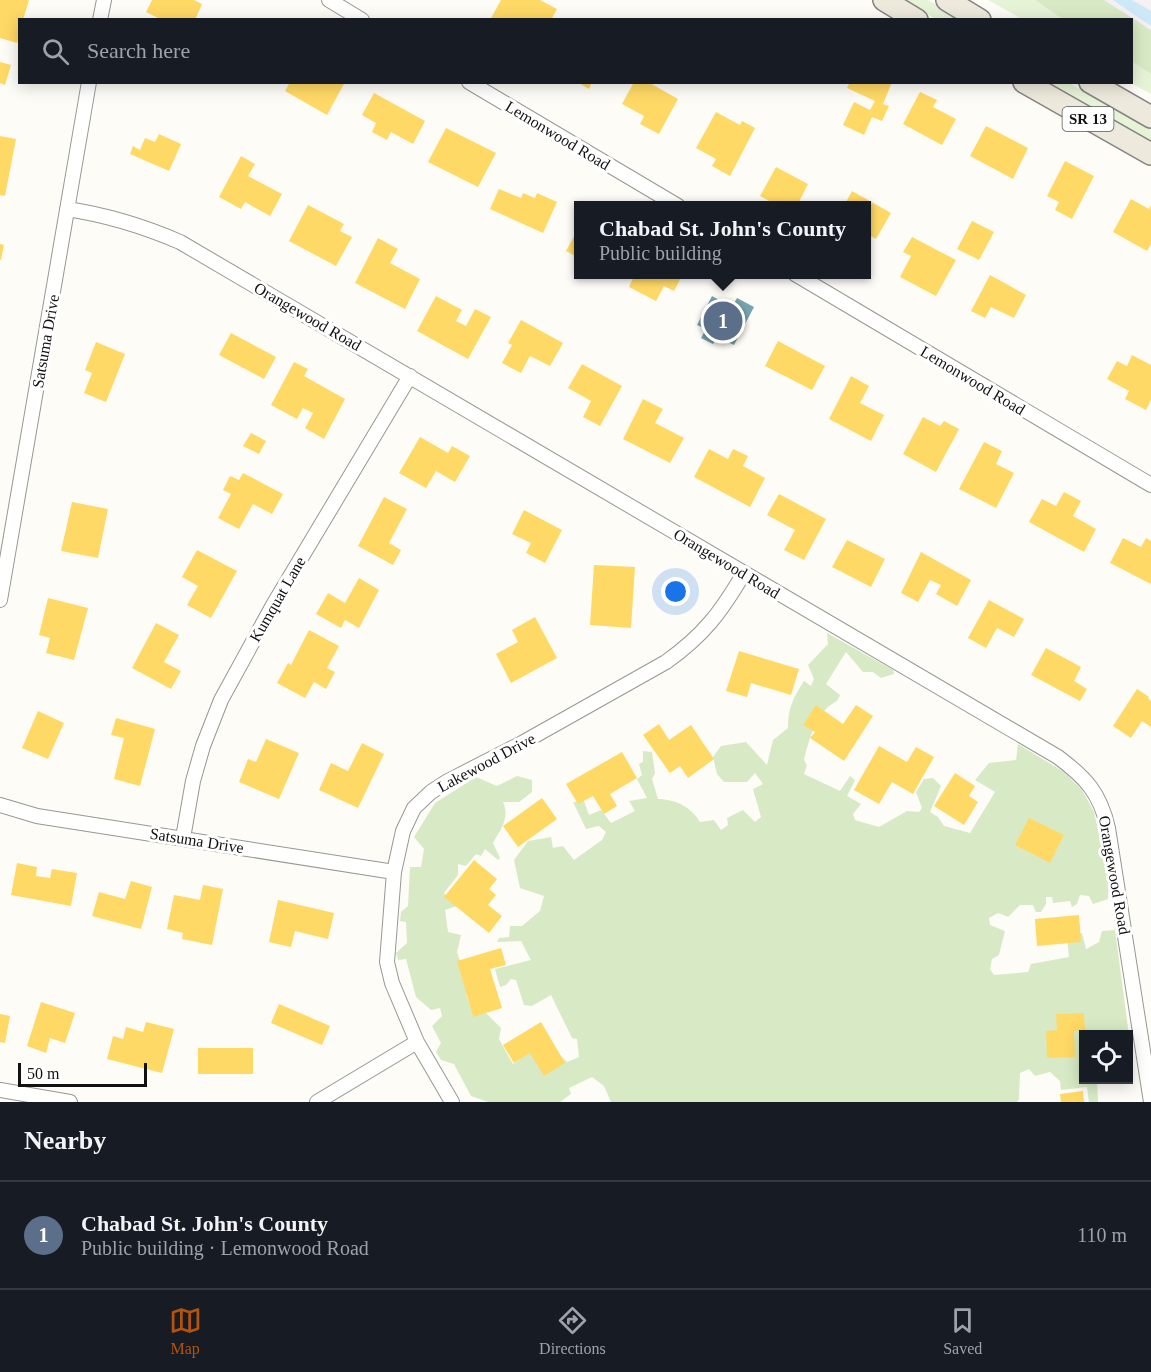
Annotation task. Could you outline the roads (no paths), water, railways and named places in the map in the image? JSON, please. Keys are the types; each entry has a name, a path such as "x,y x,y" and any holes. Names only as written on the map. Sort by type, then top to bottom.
{"main road":[{"path":"884,0 914,18"},
{"path":"947,0 977,18"},
{"name":"SR 13","path":"1028,84 1151,154"},
{"name":"SR 13","path":"1093,84 1151,117"}],"street":[{"path":"100,18 104,0"},
{"path":"329,0 359,18"},
{"name":"Satsuma Drive","path":"0,600 89,84"},
{"name":"Lemonwood Road","path":"472,84 670,201"},
{"name":"Orangewood Road","path":"67,209 106,215 144,226 180,242 1058,757 1078,771 1092,788 1103,807 1108,828 1151,1102"},
{"name":"Lemonwood Road","path":"803,279 1151,485"},
{"name":"Kumquat Lane","path":"183,838 195,772 225,692 273,605 410,376"},
{"name":"Lakewood Drive","path":"452,1102 417,1042 392,983 387,962 394,872 403,831 414,808 431,792 448,781 522,743 666,662 710,626 744,573"},
{"name":"Satsuma Drive","path":"0,805 37,816 394,872"},
{"path":"317,1102 417,1042"},
{"path":"0,1090 70,1102"}],"water":[{"path":"1113,0 1132,0 1151,11 1151,26"}],"place":[{"name":"Chabad St. John's County","path":"723,321"}]}
